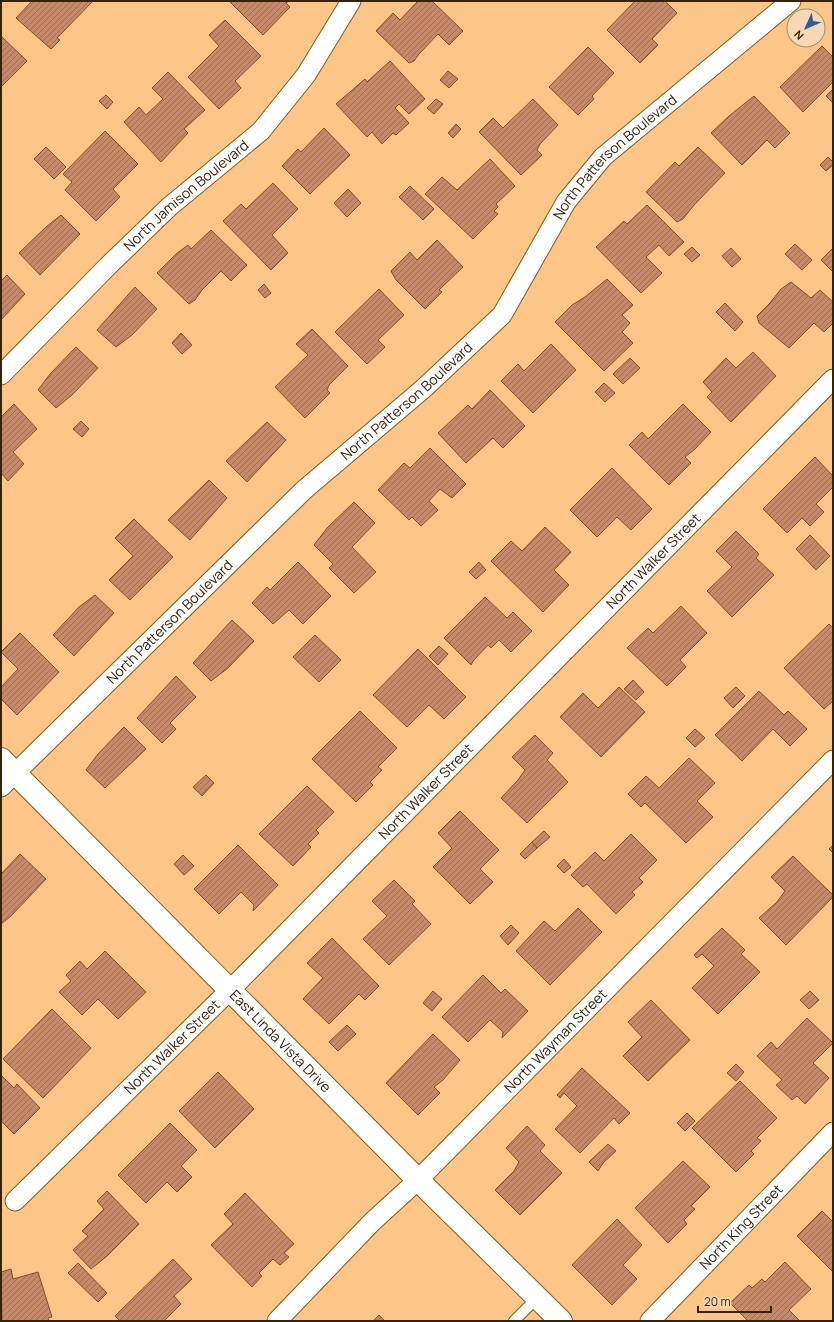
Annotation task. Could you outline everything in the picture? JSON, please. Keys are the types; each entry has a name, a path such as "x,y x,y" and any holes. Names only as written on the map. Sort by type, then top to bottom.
{"street":[{"name":"North Jamison Boulevard","path":"1,375 108,266 169,207 261,131 306,75 351,1"},
{"name":"North Patterson Boulevard","path":"6,773 304,490 422,389 502,315 566,202 603,157 791,1"},
{"name":"North Walker Street","path":"16,1202 230,990 833,380"},
{"name":"North Wayman Street","path":"277,1321 372,1222 418,1180 833,760"},
{"name":"East Linda Vista Drive","path":"6,773 230,990 418,1180 561,1321"},
{"name":"North King Street","path":"650,1321 833,1132"}],"lane":[{"path":"514,1321 537,1298"}],"building":[{"path":"32,1 93,1 57,38 60,40 51,49 16,18"},
{"path":"229,1 289,1 286,3 290,7 263,35"},
{"path":"418,1 432,1 463,31 449,45 438,34 414,61 409,63 376,31 393,13 400,20"},
{"path":"635,1 665,1 677,13 652,39 658,45 640,63 607,30"},
{"path":"225,20 261,56 235,81 241,88 219,109 188,77 219,46 209,35"},
{"path":"1,36 27,61 1,87"},
{"path":"588,47 614,73 592,96 594,99 578,115 549,87"},
{"path":"820,48 824,48 833,57 833,82 803,112 780,87"},
{"path":"390,61 425,99 409,114 399,104 395,108 409,123 396,135 393,133 382,144 372,132 367,137 336,104 365,79 367,82"},
{"path":"448,71 458,79 449,88 440,80"},
{"path":"168,72 205,110 184,129 188,133 161,162 124,122 139,107 146,115 163,99 152,88"},
{"path":"833,89 833,103 826,96"},
{"path":"106,95 113,102 107,109 99,101"},
{"path":"754,96 790,133 775,148 767,140 742,165 711,133"},
{"path":"436,99 443,104 434,114 427,108"},
{"path":"533,99 558,125 540,144 537,150 542,155 521,175 479,132 493,118 503,128"},
{"path":"456,124 461,129 453,138 448,133"},
{"path":"324,128 350,155 310,194 282,166 298,149 301,152"},
{"path":"105,131 138,164 113,189 120,197 96,221 65,190 72,182 63,174"},
{"path":"46,147 66,167 54,179 34,159"},
{"path":"698,147 725,173 694,205 683,219 677,222 646,192 675,162 679,166"},
{"path":"828,157 833,162 833,165 826,171 820,165"},
{"path":"490,159 515,186 496,204 498,207 494,211 498,214 473,239 425,194 442,177 457,190"},
{"path":"273,183 298,209 272,235 288,253 271,270 223,221 241,204 246,209"},
{"path":"410,186 434,209 423,220 399,197"},
{"path":"348,189 361,203 347,217 334,203"},
{"path":"647,205 684,242 669,256 659,245 646,257 662,273 641,293 596,247 624,221 627,224"},
{"path":"61,215 80,234 40,275 19,253"},
{"path":"211,230 247,265 231,281 221,271 202,290 195,300 189,304 157,273 176,254 188,245 191,249"},
{"path":"437,240 463,267 439,290 442,292 425,309 396,280 391,271 410,252 417,260"},
{"path":"795,244 812,260 802,270 785,254"},
{"path":"692,247 700,255 692,262 684,254"},
{"path":"731,248 741,259 732,267 722,256"},
{"path":"833,248 833,272 821,260"},
{"path":"7,275 25,294 1,320 1,281"},
{"path":"607,279 633,305 622,315 630,323 622,332 633,343 604,371 555,322 572,305 585,297"},
{"path":"791,282 811,298 820,290 833,302 833,323 824,332 814,323 789,348 759,323 757,316 781,289"},
{"path":"264,284 271,293 265,298 258,290"},
{"path":"135,287 157,309 132,335 116,347 97,330"},
{"path":"379,289 404,315 378,340 385,347 367,364 335,332"},
{"path":"725,303 743,322 735,331 716,312"},
{"path":"312,329 348,366 329,385 327,390 330,393 305,418 275,387 308,355 296,344"},
{"path":"181,333 192,345 182,354 172,343"},
{"path":"551,344 576,370 533,413 501,381 518,364 524,371"},
{"path":"76,347 98,368 72,395 56,408 38,390 50,374"},
{"path":"753,352 776,376 731,422 707,397 712,392 703,382 726,358 736,368"},
{"path":"630,358 640,368 623,384 613,374"},
{"path":"604,383 615,393 605,402 595,392"},
{"path":"490,390 525,426 503,448 493,438 466,463 438,433 468,405 472,409"},
{"path":"14,404 37,429 13,452 24,464 8,481 1,473 1,417"},
{"path":"683,404 711,432 685,457 691,463 669,485 629,445 642,432 648,439"},
{"path":"81,421 89,429 82,437 73,429"},
{"path":"267,422 286,440 247,482 226,461"},
{"path":"430,448 466,484 452,498 440,489 429,501 438,510 421,526 412,517 409,520 378,490 404,463 410,468"},
{"path":"815,457 833,476 833,487 816,504 824,512 810,526 802,518 787,533 763,509"},
{"path":"612,468 652,509 631,530 617,517 597,537 570,510"},
{"path":"209,480 227,498 190,540 168,520"},
{"path":"354,502 375,523 352,547 376,572 354,593 329,568 333,564 314,545 327,528"},
{"path":"134,519 173,557 130,600 109,580 133,556 115,538"},
{"path":"545,527 571,552 554,570 569,585 543,612 491,561 511,541 522,551"},
{"path":"736,531 759,554 756,558 774,575 732,617 707,591 732,567 716,551"},
{"path":"810,535 830,556 816,570 796,549"},
{"path":"298,562 331,596 303,624 289,610 273,624 252,603 267,587 270,590"},
{"path":"479,562 486,570 476,579 469,572"},
{"path":"95,595 114,613 74,656 53,635 79,607"},
{"path":"485,597 507,618 513,612 532,631 511,652 499,640 491,648 488,645 471,665 444,638"},
{"path":"681,606 707,633 680,660 686,667 667,686 627,648 648,628 653,633"},
{"path":"232,620 254,641 228,668 211,681 193,663"},
{"path":"829,624 833,628 833,701 824,709 784,668"},
{"path":"20,633 59,672 17,715 1,699 1,687 18,669 1,652"},
{"path":"315,635 341,660 319,682 293,657"},
{"path":"439,646 448,654 438,665 429,656"},
{"path":"418,649 466,697 444,719 429,705 407,727 373,695"},
{"path":"176,676 196,697 170,723 176,729 162,743 137,718"},
{"path":"633,680 644,692 636,700 624,689"},
{"path":"619,687 645,712 601,757 560,717 583,693 598,708"},
{"path":"736,687 745,696 733,708 724,698"},
{"path":"759,691 784,715 788,711 807,729 790,746 773,729 742,761 715,735"},
{"path":"360,711 397,748 378,767 382,770 370,782 373,785 356,802 312,759"},
{"path":"124,727 146,749 105,788 86,770 98,754"},
{"path":"695,729 705,738 695,747 686,738"},
{"path":"535,735 553,753 547,760 568,782 527,823 501,798 525,770 512,757"},
{"path":"689,758 715,783 697,801 713,817 686,843 645,803 641,807 628,794 646,776 659,788"},
{"path":"206,775 214,783 202,796 193,787"},
{"path":"307,786 334,812 316,830 319,833 308,844 311,847 293,866 259,834"},
{"path":"460,811 499,850 480,869 493,882 470,904 433,867 452,848 438,833"},
{"path":"544,831 550,837 537,848 532,842"},
{"path":"631,834 657,860 639,878 643,882 632,892 635,895 616,914 587,884 583,887 571,875 595,852 604,861"},
{"path":"532,842 537,848 525,859 520,854"},
{"path":"238,845 278,885 253,911 254,905 241,892 219,914 194,889"},
{"path":"833,845 833,853 829,849"},
{"path":"20,854 46,879 11,916 1,924 1,874"},
{"path":"183,855 194,866 184,875 174,864"},
{"path":"793,856 833,895 833,897 786,945 759,918 777,902 785,891 771,877"},
{"path":"564,859 571,867 564,873 557,866"},
{"path":"394,880 415,901 412,904 431,924 389,965 363,939 387,916 372,901"},
{"path":"578,908 602,932 550,985 516,951 544,921 555,931"},
{"path":"511,925 519,933 508,945 500,936"},
{"path":"722,928 745,950 741,954 760,972 718,1014 692,988 714,966 702,954 697,958 694,955"},
{"path":"332,938 379,986 365,1000 359,994 329,1024 303,999 323,978 307,963"},
{"path":"105,951 146,992 118,1019 98,999 82,1015 59,992 71,981 66,975 80,961 87,969"},
{"path":"483,975 501,993 505,989 528,1011 502,1038 503,1032 490,1020 468,1042 442,1017"},
{"path":"433,991 442,999 432,1011 423,1003"},
{"path":"810,991 819,1000 809,1009 800,1000"},
{"path":"651,1000 690,1040 648,1081 623,1056 642,1037 628,1022"},
{"path":"52,1009 91,1048 43,1098 3,1059"},
{"path":"807,1018 833,1043 813,1063 829,1078 805,1104 797,1096 792,1100 776,1085 782,1080 757,1056 771,1042 777,1049"},
{"path":"347,1025 356,1034 338,1051 329,1042"},
{"path":"433,1034 460,1060 443,1080 434,1087 440,1093 418,1115 386,1083"},
{"path":"736,1064 744,1072 736,1081 727,1073"},
{"path":"582,1068 630,1113 619,1124 614,1118 580,1153 555,1129 577,1106 564,1093 560,1098 557,1095"},
{"path":"218,1072 254,1109 215,1148 179,1111"},
{"path":"1,1075 14,1088 17,1084 40,1108 14,1134 1,1121"},
{"path":"740,1081 777,1118 757,1138 761,1141 751,1151 754,1154 736,1172 692,1128"},
{"path":"687,1113 695,1121 685,1131 677,1123"},
{"path":"170,1123 197,1150 181,1166 192,1177 177,1192 167,1182 146,1203 118,1175"},
{"path":"527,1126 545,1145 540,1151 562,1173 520,1215 495,1190 514,1171 519,1162 506,1148"},
{"path":"608,1144 616,1151 603,1163 598,1171 589,1162"},
{"path":"683,1161 710,1187 691,1206 695,1209 684,1220 687,1224 668,1243 635,1208"},
{"path":"107,1191 139,1224 107,1256 91,1269 73,1250 88,1236 82,1231 104,1209 97,1201"},
{"path":"245,1193 294,1244 284,1253 289,1257 280,1265 273,1259 259,1273 262,1276 252,1287 211,1245 233,1224 224,1214"},
{"path":"822,1211 833,1222 833,1272 797,1236"},
{"path":"617,1219 642,1245 623,1265 637,1279 612,1305 572,1265"},
{"path":"173,1259 192,1279 174,1296 181,1304 164,1321 120,1321 115,1316"},
{"path":"785,1262 811,1289 789,1310 800,1321 748,1321 730,1303 749,1285 752,1288 762,1279 765,1282"},
{"path":"78,1263 107,1293 98,1302 68,1273"},
{"path":"11,1269 13,1279 38,1272 52,1317 48,1318 49,1321 2,1321 1,1272"},
{"path":"379,1315 385,1321 373,1321"}]}
